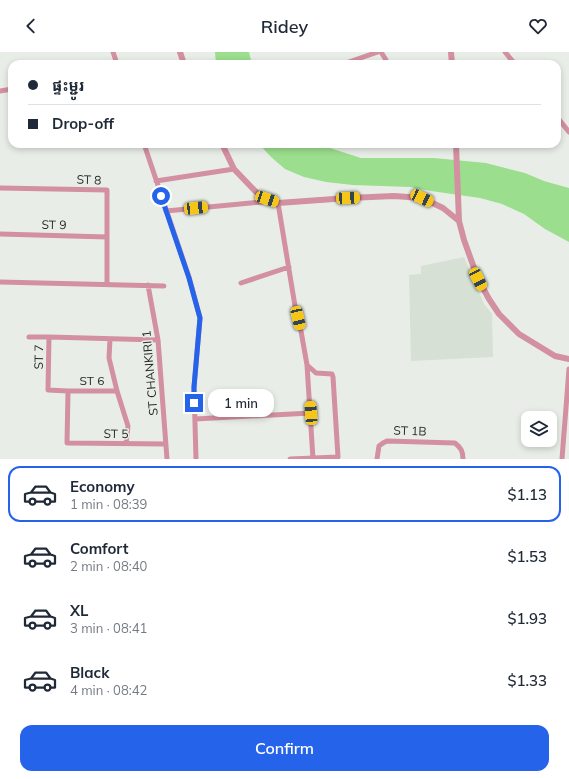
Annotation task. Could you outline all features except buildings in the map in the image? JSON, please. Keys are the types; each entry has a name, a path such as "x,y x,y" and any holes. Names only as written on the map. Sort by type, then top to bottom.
{"street":[{"path":"355,60 379,52 386,60"},
{"path":"505,52 512,60"},
{"path":"561,122 569,132"},
{"path":"145,148 189,278 200,318 194,387 196,459"},
{"path":"224,148 234,170 256,192 267,199 278,203 394,196 422,198 443,208 459,221"},
{"path":"456,148 459,221 478,279 488,299 498,314 519,334 555,356 569,359"},
{"path":"156,181 234,170"},
{"name":"ST 8","path":"0,188 107,190 107,284"},
{"path":"166,211 262,202 267,199"},
{"path":"278,203 288,267 307,365 313,459"},
{"name":"ST 9","path":"0,234 107,237"},
{"path":"241,283 288,267"},
{"path":"0,282 164,286"},
{"name":"ST CHANKIRI 1","path":"148,285 158,340 166,459"},
{"path":"30,337 49,337"},
{"name":"ST 7","path":"68,391 48,390 49,337 158,340"},
{"path":"110,339 109,358 128,426 126,444"},
{"path":"290,459 338,457 332,374 316,373 307,365"},
{"path":"562,459 568,408 569,369"},
{"name":"ST 6","path":"68,391 117,391"},
{"name":"ST 5","path":"68,391 67,443 166,444"},
{"path":"195,419 311,413"},
{"name":"ST 1B","path":"377,459 379,446 387,441 455,443 463,452 463,459"}],"shaded area":[{"path":"215,52 249,52 251,60 216,60"},
{"path":"263,148 331,148 361,158 434,158 486,163 525,173 544,181 569,188 569,242 545,229 524,214 502,204 480,198 410,187 353,185 326,182 304,177 285,169"},
{"path":"464,257 484,304 492,314 493,357 411,361 409,275 421,274 421,266"}],"route":[{"path":"161,196 189,278 200,318 194,403"}]}
